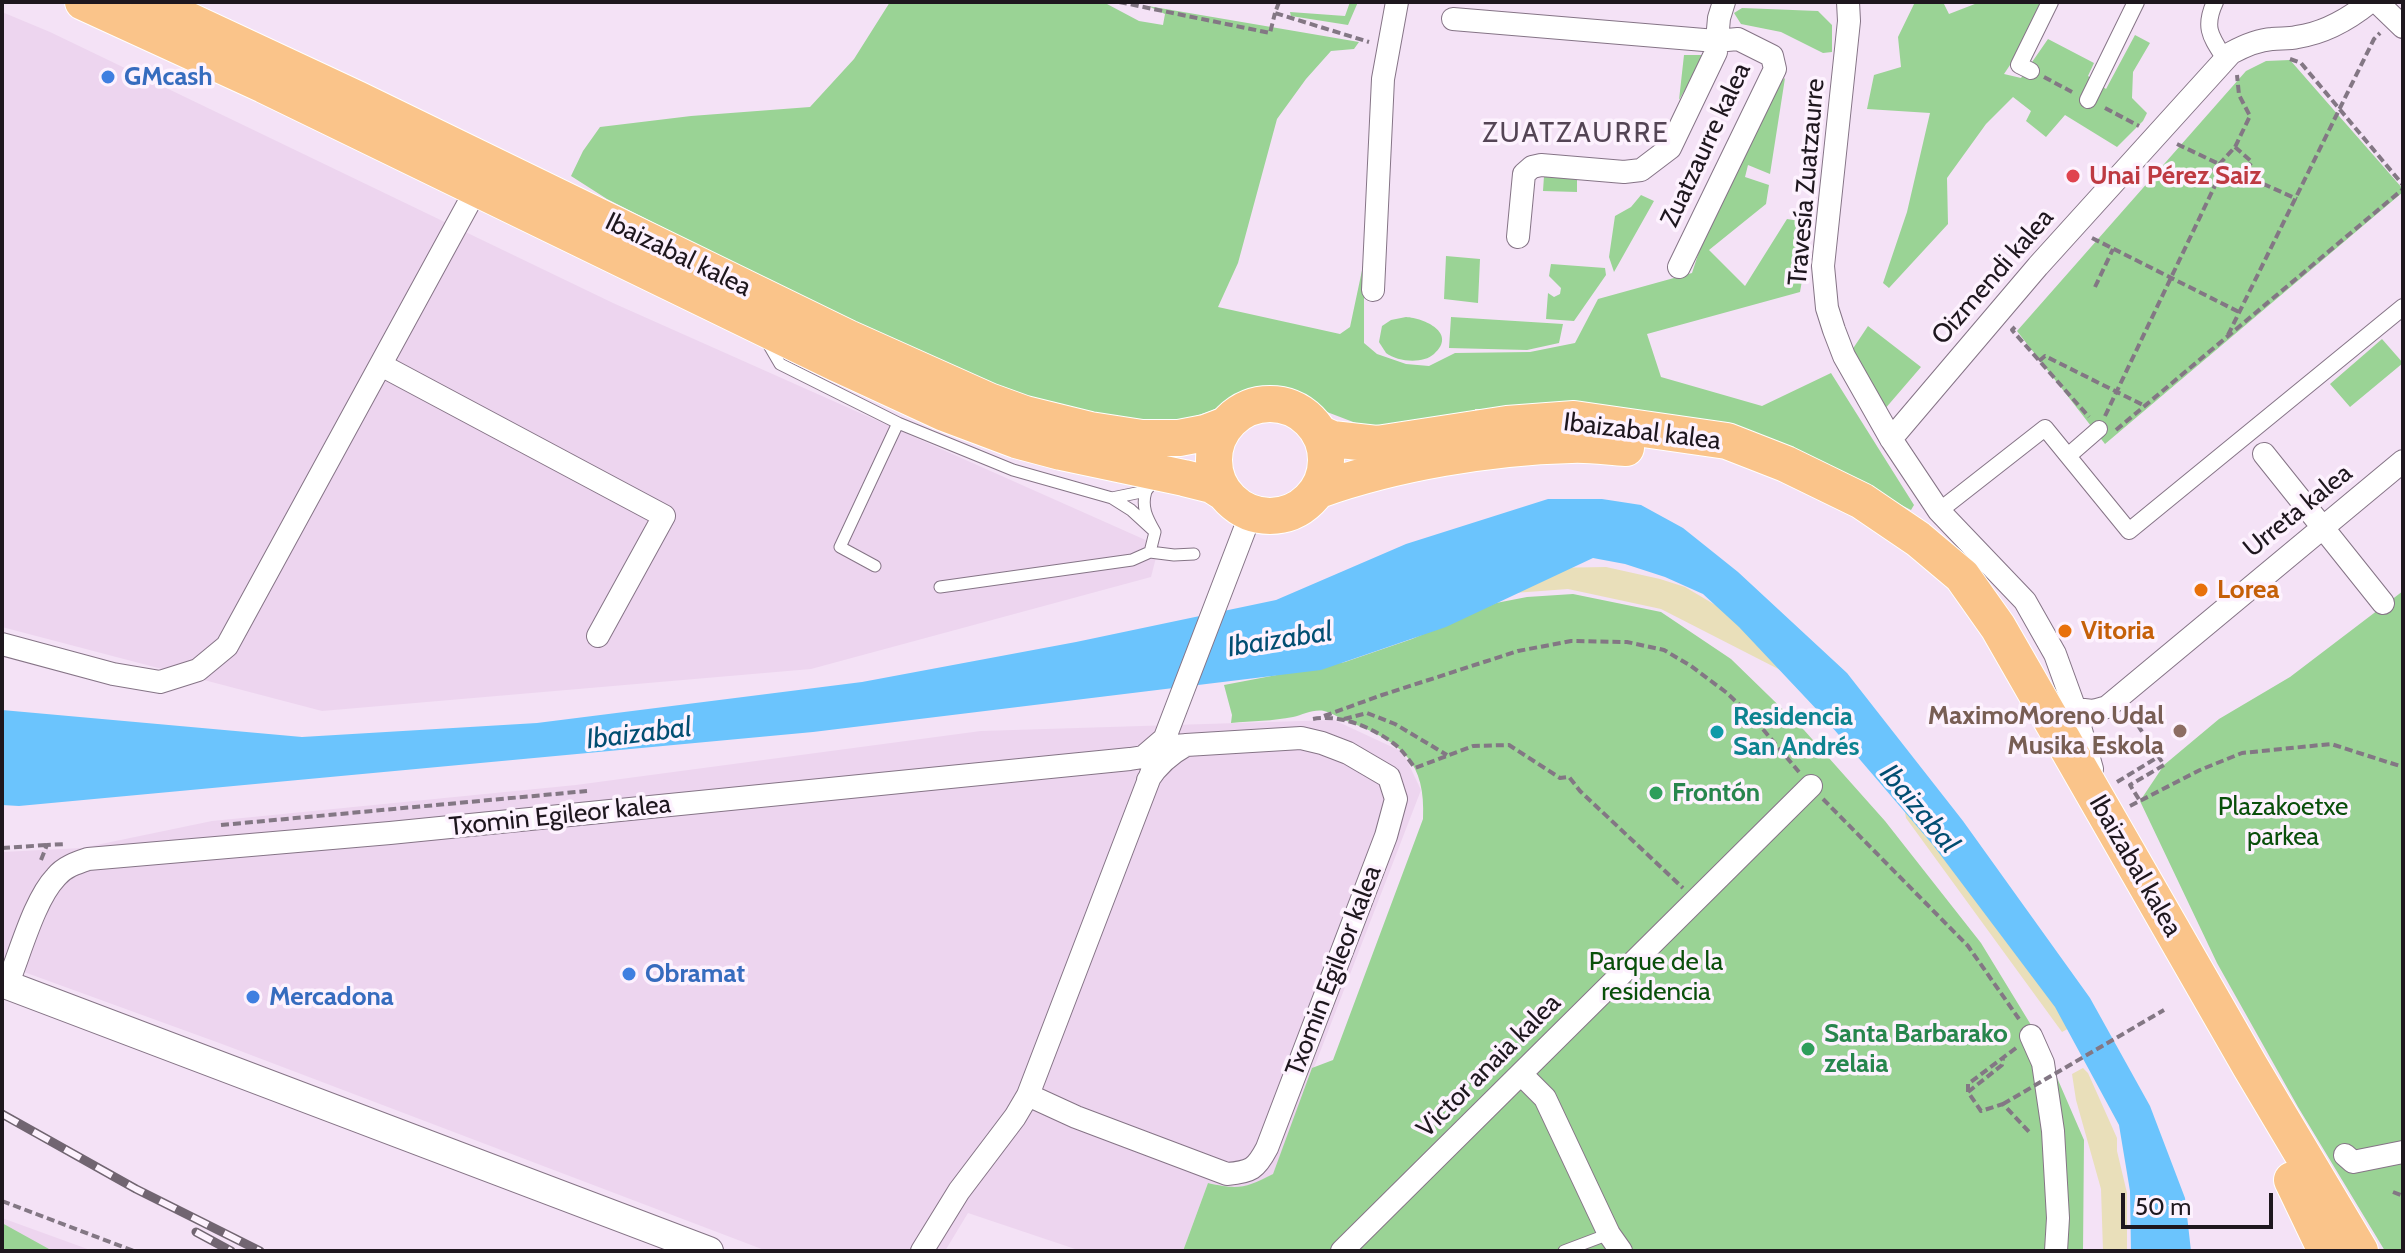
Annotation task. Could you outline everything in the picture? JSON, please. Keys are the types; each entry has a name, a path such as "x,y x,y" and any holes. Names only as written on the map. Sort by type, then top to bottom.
{"highway":[{"name":"Ibaizabal kalea","path":"83,2 264,85 903,394 979,427 1061,452 1218,492"},
{"name":"Ibaizabal kalea","path":"149,2 330,86 848,338 989,401 1025,414 1090,430 1142,438 1179,438 1226,425"},
{"path":"1273,403 1293,408 1309,419 1321,434 1327,453 1326,472 1319,490 1305,505 1288,514 1269,517 1218,492 1213,458 1217,440 1226,425 1239,413 1256,405 1273,403"},
{"name":"Ibaizabal kalea","path":"1321,434 1332,439 1377,444 1507,424 1574,419 1727,441 1786,464 1862,501 1928,525 2117,801 2250,1066 2360,1251"},
{"name":"Ibaizabal kalea","path":"1319,490 1358,476 1509,449 1574,445 1647,449 1721,466 1779,485 1853,522 1901,555 1946,595 1976,636 2283,1164 2326,1251"}],"street":[{"path":"1373,290 1383,79 1397,2"},
{"name":"Zuatzaurre kalea","path":"1518,237 1524,174 1532,167 1541,165 1624,172 1641,170 1670,148 1716,52 1719,18 1724,2"},
{"name":"Travesía Zuatzaurre","path":"1848,2 1848,35 1823,266 1826,305 1844,356 1891,439 1928,525 2025,601 2055,654 2075,709 2117,801"},
{"path":"2031,71 2019,65 2050,2"},
{"path":"2088,100 2136,2"},
{"path":"2215,2 2210,13 2208,34 2225,59"},
{"name":"Oizmendi kalea","path":"1891,439 2038,266 2231,53 2249,43 2297,38 2329,28 2352,17 2370,2"},
{"path":"2377,2 2399,23"},
{"name":"Zuatzaurre kalea","path":"1453,19 1716,41 1738,39 1772,56 1775,69 1679,267"},
{"path":"2,644 113,674 160,682 198,670 227,646 477,188"},
{"path":"1928,525 2045,428 2129,531 2403,307"},
{"path":"381,365 664,516 598,636"},
{"path":"2068,456 2099,429"},
{"path":"2264,454 2383,603"},
{"name":"Urreta kalea","path":"2075,709 2093,711 2107,707 2403,461"},
{"path":"922,1251 959,1191 1028,1095 1228,573 1218,492"},
{"name":"Txomin Egileor kalea","path":"1028,1095 1076,1117 1227,1174 1243,1173 1258,1166 1267,1148 1380,850 1396,799 1389,777 1348,753 1322,743 1301,738 1186,745"},
{"path":"1164,739 1174,746 1186,745"},
{"name":"Txomin Egileor kalea","path":"5,984 45,891 57,875 88,859 390,833 1109,761 1143,757 1164,739"},
{"path":"1152,774 1172,753 1186,745"},
{"path":"1109,761 1133,765 1152,774"},
{"name":"Victor anaia kalea","path":"1342,1251 1811,786"},
{"path":"5,984 709,1251"},
{"path":"2031,1036 2043,1063 2053,1131 2058,1218 2056,1251"},
{"path":"1521,1074 1545,1098 1615,1243"},
{"path":"2345,1155 2353,1162 2403,1152"}],"lane":[{"path":"757,324 780,364 898,423 1013,470 1112,498 1155,532"},
{"path":"875,566 840,547 898,423"},
{"path":"1150,552 1155,532 1143,504 1149,487 1218,492"},
{"path":"1112,498 1146,491"},
{"path":"940,587 1132,560 1150,552 1194,554"},
{"path":"1564,1251 1615,1243"}],"path":[{"path":"1119,2 1270,33 1279,2"},
{"path":"1275,13 1388,49"},
{"path":"2226,337 2374,39 2399,23"},
{"path":"2021,320 2012,330 2107,438 2403,187 2301,63 2279,55"},
{"path":"2031,71 2126,118"},
{"path":"2226,83 2237,71 2239,95 2250,116 2235,147 2214,170 2232,185 2252,162 2235,147"},
{"path":"2167,151 2175,142 2220,164"},
{"path":"2241,174 2297,199"},
{"path":"2099,429 2220,175"},
{"path":"2101,228 2092,238 2239,312"},
{"path":"2095,287 2113,249"},
{"path":"2039,361 2045,356 2145,406"},
{"path":"1322,717 1518,651 1571,641 1627,642 1664,650 1727,693 1756,721 1811,786 1968,946 2031,1036 1968,1084 1968,1092 1981,1111 2003,1104 2164,1010"},
{"path":"1447,755 1395,724 1367,713 1341,720 1375,731 1396,745 1415,768 1473,746 1509,745 1560,778 1569,777 1696,901"},
{"path":"2130,713 2164,765 2130,785 2140,801"},
{"path":"2117,801 2242,753 2331,744 2403,767"},
{"path":"2117,801 2158,757"},
{"path":"2,848 47,845"},
{"path":"2393,1192 2403,1196"},
{"path":"2,1201 134,1251"}],"shaded area":[{"path":"2,12 50,32 613,303 1159,546 1151,577 811,669 322,711 2,627"},
{"path":"1334,720 1403,752 1421,790 1273,1174 1251,1186 1233,1189 1208,1183 1183,1251 1081,1251 968,1213 945,1251 767,1251 2,964 2,852 82,848 212,821 576,785 981,731"},
{"path":"2,1218 93,1251 2,1251"}],"green space":[{"path":"890,2 1091,2 1107,4 1139,21 1163,25 1165,14 1148,6 1359,42 1354,49 1331,51 1277,119 1238,263 1218,307 1340,334 1350,327 1364,261 1364,343 1377,354 1406,364 1429,366 1455,353 1530,352 1575,343 1598,299 1692,273 1712,212 1768,92 1785,78 1770,174 1748,165 1745,177 1769,185 1766,204 1709,250 1745,286 1787,219 1812,223 1800,292 1647,334 1661,377 1762,406 1831,373 1914,505 1911,510 1779,444 1699,422 1630,409 1475,409 1475,418 1382,433 1327,412 1304,399 1275,391 1244,394 1211,411 1168,425 1121,420 1029,398 972,378 765,279 607,199 571,176 583,151 600,127 810,107 854,59"},
{"path":"1350,2 1358,2 1348,25 1291,16 1290,12 1345,16"},
{"path":"1915,2 1943,2 1949,14 1980,2 2044,2 2004,74 2021,78 2048,39 2094,63 2088,76 2106,89 2135,35 2150,43 2133,72 2132,98 2147,113 2117,147 2065,115 2046,137 2026,121 2031,111 2013,97 1986,124 1947,178 1948,224 1889,288 1883,283 1907,212 1930,113 1867,109 1874,75 1901,67 1898,37"},
{"path":"1742,8 1818,11 1832,25 1832,52 1823,53 1781,32 1741,24 1734,13"},
{"path":"1684,55 1705,55 1679,100"},
{"path":"2290,60 2403,192 2105,444 2017,331 2246,71 2266,61"},
{"path":"1544,176 1577,178 1577,192 1543,191"},
{"path":"1641,195 1654,201 1614,272 1609,257 1615,216 1631,207"},
{"path":"1446,256 1480,259 1478,303 1444,299"},
{"path":"1551,264 1605,268 1606,275 1574,321 1546,319 1548,293 1554,297 1560,294 1561,288 1549,276"},
{"path":"1406,317 1421,320 1440,333 1442,340 1434,354 1410,361 1386,353 1379,342 1382,326 1391,320"},
{"path":"1451,317 1563,324 1559,343 1527,350 1449,348"},
{"path":"1868,326 1921,367 1884,410 1850,353"},
{"path":"2382,339 2403,363 2350,407 2330,384"},
{"name":"Plazakoetxe parkea","path":"2403,591 2403,1251 2385,1251 2298,1107 2217,963 2140,801 2164,765 2219,719 2290,677"},
{"name":"Parque de la residencia","path":"1573,594 1661,612 1731,659 1804,730 1885,821 1981,943 2042,1043 2084,1140 2083,1251 1183,1251 1208,1183 1242,1186 1273,1174 1312,1068 1333,1060 1423,819 1423,799 1415,769 1407,757 1385,738 1324,711 1231,723 1232,715 1224,685 1345,662 1412,639 1496,603"},
{"path":"2,1223 49,1249 58,1251 2,1251"}],"sand":[{"path":"1606,567 1685,587 1771,638 1792,676 1661,609 1568,589 1460,597 1548,568"},
{"path":"1904,807 2075,1025 2062,1032 1906,818"},
{"path":"2083,1068 2117,1138 2127,1193 2127,1251 2103,1251 2101,1189 2076,1100 2072,1074"}],"water":[{"name":"Ibaizabal","path":"1548,499 1602,499 1641,505 1683,528 1738,572 1847,673 1963,821 2090,998 2150,1106 2185,1198 2191,1251 2131,1251 2130,1191 2119,1125 2055,1007 1933,845 1820,713 1739,627 1703,594 1625,564 1593,558 1446,627 1321,670 813,732 19,806 2,805 2,710 302,737 537,723 862,682 1276,600 1406,544"}],"railway":[{"path":"2,1114 136,1189 260,1251"},
{"path":"196,1232 231,1251"}],"place":[{"name":"GMcash","path":"108,77"},
{"name":"Unai Pérez Saiz","path":"2073,176"},
{"name":"Lorea","path":"2201,590"},
{"name":"Vitoria","path":"2065,631"},
{"name":"MaximoMoreno Udal Musika Eskola","path":"2180,731"},
{"name":"Residencia San Andrés","path":"1717,732"},
{"name":"Frontón","path":"1656,793"},
{"name":"Obramat","path":"629,974"},
{"name":"Mercadona","path":"253,997"},
{"name":"Santa Barbarako zelaia","path":"1808,1049"}],"district":[{"name":"ZUATZAURRE","path":"1576,134"}]}
